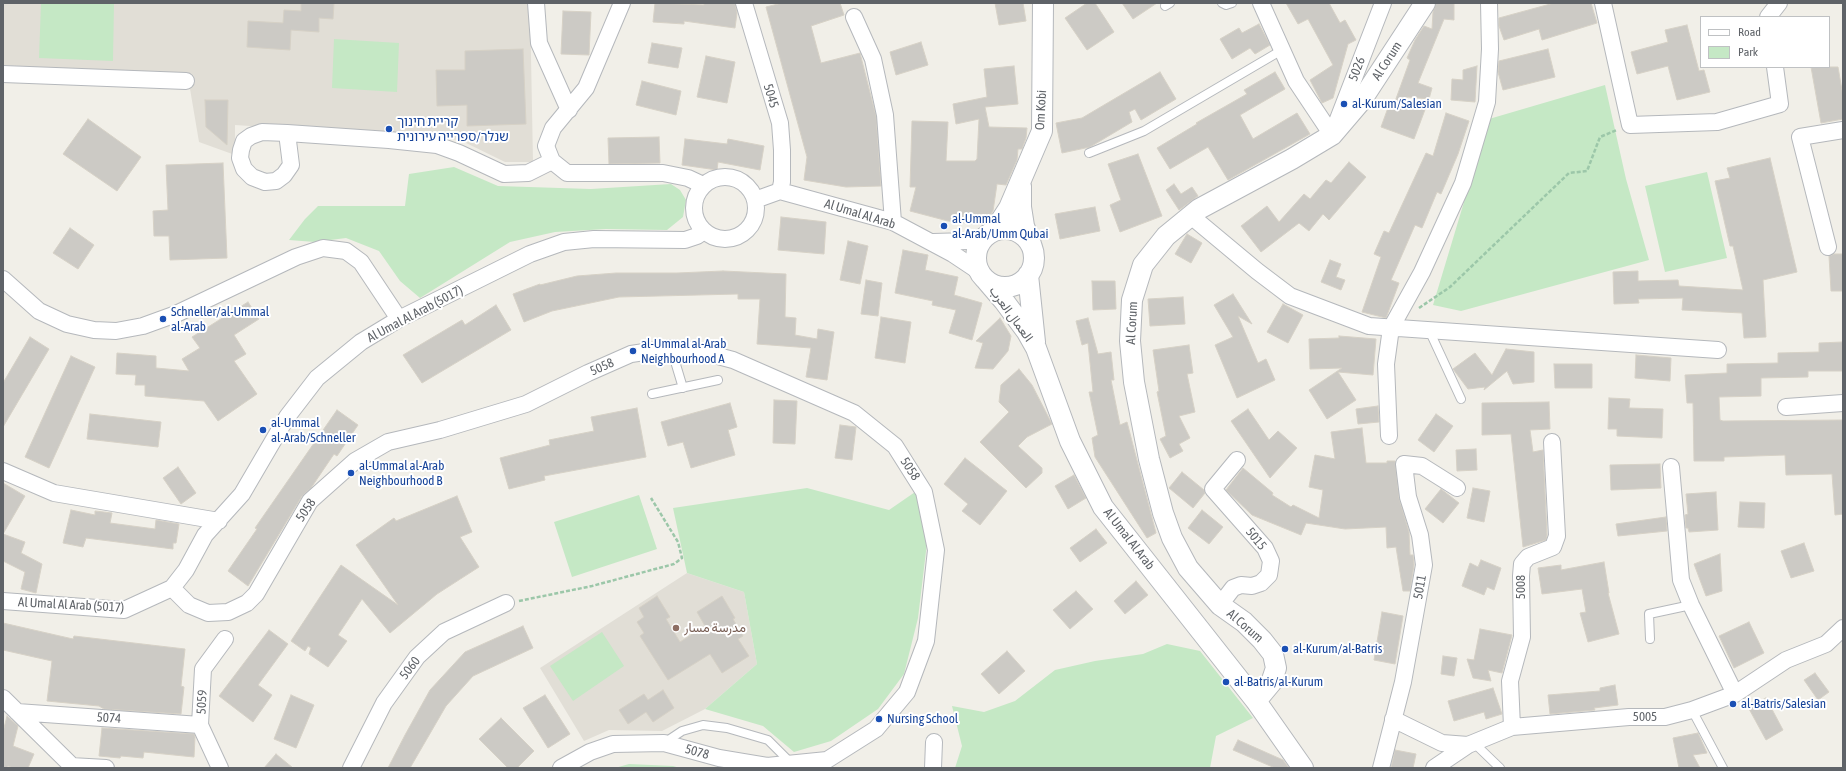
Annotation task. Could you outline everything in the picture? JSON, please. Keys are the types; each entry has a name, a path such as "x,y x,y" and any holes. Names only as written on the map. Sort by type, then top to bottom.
{"street":[{"path":"536,3 539,43 569,110"},
{"path":"622,3 586,88 553,128 546,146 552,161 567,173 663,173 688,178 703,185"},
{"name":"5045","path":"744,3 780,123 782,150 782,182 780,191"},
{"name":"Om Kobi","path":"990,233 1009,208 1042,132 1043,3"},
{"path":"1261,3 1296,81 1332,135"},
{"name":"5026","path":"1332,135 1383,3"},
{"name":"Al Corum","path":"1256,701 1271,684 1276,668 1273,654 1262,640 1244,622 1220,605 1188,568 1167,526 1149,459 1134,382 1130,342 1132,300 1143,265 1166,236 1191,216 1228,192 1292,159 1332,135 1361,101 1425,3"},
{"path":"1389,436 1386,364 1391,328 1422,272 1463,183 1487,102 1490,49 1489,3"},
{"path":"1603,3 1630,125 1717,122 1780,104 1775,68"},
{"path":"1769,16 1779,3"},
{"path":"854,17 873,59 885,115 893,222"},
{"path":"3,74 186,81"},
{"path":"1828,248 1800,137 1843,130"},
{"path":"287,133 437,145 459,153 504,174 528,173 552,161"},
{"path":"719,177 736,179 744,183 751,191 755,200 756,208 752,224 740,235 725,239 717,238 704,231 696,218 694,204 699,191 703,185 719,177"},
{"path":"990,233 981,242 976,257 983,276 993,284 1008,286 1022,281 1028,275 1032,267 1034,257 1023,220 1021,178"},
{"path":"755,200 780,191"},
{"name":"Al Umal Al Arab","path":"780,191 893,222 952,254 983,276"},
{"path":"1191,216 1257,271 1290,296 1369,326 1718,350"},
{"path":"930,242 951,243 1006,229 1017,231 1026,238 1032,248"},
{"name":"Al Umal Al Arab (5017)","path":"3,601 124,610 172,588 186,570 205,535 242,494 287,417 317,378 361,342 399,319 530,254 564,242 594,239 685,240 697,236 704,231"},
{"path":"3,279 39,310 67,324 94,330 116,331 144,326 176,314 296,257 323,248 346,251 361,262 399,319"},
{"name":"Al Umal Al Arab","path":"1028,275 1036,348 1070,441 1103,507 1256,701 1302,768"},
{"name":"العمال العرب","path":"983,276 1023,326 1036,348"},
{"name":"5058","path":"172,588 189,605 208,613 228,612 247,603 256,594 310,501 355,461 388,442 440,430 526,404 588,373 631,354 671,348 699,350 733,360 854,413 895,446 924,492 936,550 926,641 907,692"},
{"path":"1786,407 1843,403"},
{"name":"5008","path":"1512,727 1510,681 1522,637 1522,564 1528,557 1553,547 1557,536 1552,442"},
{"name":"5015","path":"1220,605 1233,588 1241,584 1252,586 1261,583 1269,575 1271,561 1265,548 1213,489 1237,460"},
{"name":"5011","path":"1381,768 1403,682 1424,565 1420,535 1408,497 1404,464 1422,466 1457,488"},
{"path":"1671,467 1680,580 1690,605 1735,694"},
{"path":"3,471 54,493 219,521"},
{"name":"5060","path":"351,768 384,703 417,657 444,632 506,603"},
{"name":"5005","path":"1434,768 1471,744 1512,727 1629,717 1665,717 1692,710 1735,694 1786,660 1826,644 1843,628"},
{"name":"5059","path":"220,768 200,725 203,670 225,639"},
{"name":"5078","path":"561,768 590,752 613,744 664,743 719,758 767,766 827,760 876,729 907,692"},
{"path":"3,698 72,767 106,768"},
{"name":"5074","path":"17,712 200,725"},
{"path":"1393,719 1442,743 1471,744"},
{"path":"933,768 934,742"}],"lane":[{"path":"1222,3 1226,5 1232,3"},
{"path":"1089,153 1144,131 1282,50"},
{"path":"1429,330 1461,399"},
{"path":"671,348 683,388"},
{"path":"652,394 718,380"},
{"path":"1650,640 1649,614 1690,605"},
{"path":"1692,710 1723,768"},
{"path":"664,743 682,731 703,725 727,728 768,740 791,763"},
{"path":"1471,744 1500,768"}],"path":[{"path":"1416,311 1450,287 1569,173 1587,170 1600,137 1630,125"},
{"path":"506,603 592,586 674,564 682,558 678,542 651,498"}],"shaded area":[{"path":"3,3 530,3 533,162 505,162 460,140 235,125 235,155 199,142 188,77 3,65"},
{"name":"مدرسة مسار","path":"687,573 744,592 757,664 705,709 662,731 609,730 584,741 540,668"}],"green space":[{"path":"41,3 114,3 113,61 39,58"},
{"path":"334,39 399,43 397,92 332,88"},
{"path":"1605,85 1626,179 1649,260 1461,311 1433,305 1489,119"},
{"path":"454,167 498,186 591,189 671,184 680,190 686,200 683,217 667,230 606,229 555,232 510,242 420,298 400,281 379,251 346,238 315,242 289,240 305,219 318,206 405,206 409,174"},
{"path":"1707,172 1727,258 1665,272 1645,186"},
{"path":"807,488 889,510 918,490 927,543 918,618 904,674 878,709 831,741 794,752 763,726 705,709 757,664 744,592 687,573 673,508"},
{"path":"639,495 657,549 572,577 554,522"},
{"path":"602,632 624,666 573,701 550,666"},
{"path":"1167,644 1200,651 1253,718 1216,736 1210,768 955,768 962,746 952,706 984,712 1015,701 1055,670 1095,661 1143,654"},
{"path":"629,764 673,766 680,768 615,768"}],"building":[{"path":"301,3 334,3 333,19 319,18 319,32 291,30 290,50 247,47 248,21 283,23 284,10 301,11"},
{"path":"655,3 704,5 704,3 735,3 737,13 735,28 684,21 684,24 653,22"},
{"path":"782,3 840,3 844,15 811,26 821,63 860,53 876,116 881,186 846,187 804,180 807,157 766,7"},
{"path":"995,3 1023,3 1026,21 999,25"},
{"path":"1087,3 1095,3 1114,32 1087,50 1065,18"},
{"path":"1122,3 1157,3 1133,19"},
{"path":"1286,3 1329,3 1340,23 1345,20 1356,40 1348,44 1333,98 1322,103 1310,80 1333,65 1308,19 1298,24"},
{"path":"1436,3 1454,3 1454,20 1444,19 1418,83 1432,88 1429,99 1407,97 1407,101 1426,107 1414,139 1381,127 1389,105 1393,107 1410,60 1407,58 1415,40 1424,26 1432,29 1433,12"},
{"path":"1554,3 1591,3 1597,23 1542,40 1539,29 1504,40 1499,26 1499,18"},
{"path":"563,11 591,12 589,55 561,54"},
{"path":"1259,24 1270,45 1255,54 1250,48 1232,59 1220,39 1239,28 1242,33"},
{"path":"1687,25 1699,71 1704,70 1710,92 1677,100 1668,66 1637,74 1631,52 1668,42 1665,30"},
{"path":"921,42 928,65 896,75 890,52"},
{"path":"652,43 682,48 678,68 648,63"},
{"path":"523,49 526,124 467,126 467,105 437,106 436,70 465,70 465,51"},
{"path":"1548,49 1555,77 1503,90 1498,72 1499,61"},
{"path":"706,56 735,62 727,103 697,97"},
{"path":"1014,66 1018,104 985,107 989,127 1027,128 1026,138 1022,149 1018,149 1017,160 1006,185 997,184 993,211 984,225 948,221 910,211 916,187 910,187 912,121 948,122 946,161 975,161 977,159 979,119 956,124 953,104 987,97 984,69"},
{"path":"1477,66 1475,102 1451,100 1452,79 1463,80 1463,70"},
{"path":"1838,67 1843,96 1843,119 1821,123 1811,68"},
{"path":"1160,72 1176,99 1141,120 1135,109 1129,112 1132,122 1090,147 1062,153 1056,123 1082,118"},
{"path":"1275,72 1285,89 1240,115 1253,139 1297,113 1310,134 1228,180 1208,147 1170,169 1157,148 1197,124 1196,123 1247,94 1244,90"},
{"path":"642,81 681,91 676,115 636,105"},
{"path":"205,100 228,100 227,145 206,127"},
{"path":"1446,113 1469,121 1458,154 1441,194 1437,192 1422,228 1415,225 1391,280 1399,283 1386,318 1362,312 1381,257 1374,254 1384,231 1389,233 1426,153 1433,156"},
{"path":"88,119 141,157 117,191 63,154"},
{"path":"659,137 660,163 609,164 608,138"},
{"path":"685,139 727,144 728,139 764,146 760,170 718,162 717,170 682,165"},
{"path":"1138,154 1162,216 1120,232 1110,205 1121,200 1108,164"},
{"path":"1770,158 1797,272 1763,280 1766,337 1744,338 1742,313 1682,310 1683,298 1638,299 1639,303 1614,304 1613,272 1638,271 1638,281 1678,280 1679,286 1743,290 1733,246 1730,246 1715,181 1730,178 1727,168"},
{"path":"1349,162 1366,177 1329,220 1323,214 1309,231 1299,223 1261,252 1241,226 1267,206 1279,222 1304,194 1310,199 1326,180 1331,183"},
{"path":"223,163 227,258 170,260 169,236 154,236 153,211 168,210 166,165"},
{"path":"1174,184 1181,194 1192,187 1198,196 1179,210 1166,190"},
{"path":"1095,207 1100,231 1060,239 1055,214"},
{"path":"781,217 826,222 824,254 778,250"},
{"path":"70,228 94,245 78,269 53,253"},
{"path":"1187,234 1202,243 1191,263 1175,254"},
{"path":"848,241 868,246 860,284 840,280"},
{"path":"903,250 928,255 925,270 958,277 954,295 982,303 972,340 949,333 956,310 932,305 933,301 895,293"},
{"path":"1834,254 1843,254 1843,291 1831,291 1829,256"},
{"path":"1330,260 1341,264 1336,277 1345,280 1341,290 1321,282"},
{"path":"723,271 786,274 785,317 796,318 795,335 817,339 818,329 834,332 827,380 806,377 811,348 757,344 760,299 738,299 738,294 619,297 552,311 524,322 513,294 540,284 577,276 616,273"},
{"path":"866,280 882,283 878,316 861,314"},
{"path":"1092,281 1115,281 1116,309 1093,310"},
{"path":"1233,294 1252,324 1238,316 1258,363 1266,359 1275,380 1237,398 1215,345 1233,337 1214,305"},
{"path":"1183,297 1185,324 1150,326 1148,299"},
{"path":"248,302 259,319 234,335 246,354 234,361 257,394 218,421 204,401 145,396 145,385 135,385 136,375 116,374 117,353 156,356 156,368 189,371 182,359 200,348 192,337"},
{"path":"1283,304 1303,315 1288,343 1267,332"},
{"path":"496,305 511,330 422,383 403,355 462,320 465,325"},
{"path":"881,317 911,322 905,363 875,358"},
{"path":"1000,318 1011,336 1008,351 993,369 975,368 983,343 976,341"},
{"path":"1088,318 1098,354 1111,352 1114,380 1111,380 1120,425 1127,422 1156,533 1147,538 1095,457 1092,438 1098,435 1089,392 1093,392 1088,343 1082,345 1076,321"},
{"path":"1339,336 1376,339 1373,375 1338,372 1356,400 1327,419 1309,390 1342,368 1310,369 1309,339 1339,338"},
{"path":"30,337 49,349 3,427 3,383"},
{"path":"1843,342 1843,371 1808,371 1808,377 1761,378 1761,396 1719,397 1720,420 1723,421 1843,420 1843,514 1835,515 1832,474 1786,475 1785,455 1724,457 1724,461 1694,461 1693,403 1687,403 1685,375 1727,373 1727,364 1778,363 1778,353 1819,352 1819,343"},
{"path":"1189,345 1193,373 1187,374 1195,412 1179,416 1190,438 1179,444 1183,451 1170,458 1160,439 1166,436 1157,392 1159,391 1153,350"},
{"path":"1506,349 1534,352 1534,382 1513,384 1507,371 1484,390 1485,387 1468,389 1453,369 1475,353 1492,375"},
{"path":"1636,355 1671,358 1670,381 1635,378"},
{"path":"71,356 95,367 49,468 25,457"},
{"path":"1554,364 1592,364 1592,388 1555,388"},
{"path":"1019,369 1032,385 1052,424 1027,437 1018,446 1042,468 1042,473 1026,488 980,442 1009,412 999,402 1001,385"},
{"path":"1609,398 1630,399 1629,408 1663,409 1662,438 1617,436 1617,429 1608,429"},
{"path":"774,400 797,401 795,444 773,443"},
{"path":"1549,402 1550,429 1530,430 1533,452 1543,450 1547,535 1546,540 1523,547 1511,434 1482,435 1482,403"},
{"path":"730,403 737,427 728,430 735,455 691,468 683,442 668,446 661,422"},
{"path":"1378,406 1379,422 1358,424 1356,409"},
{"path":"637,408 646,457 544,476 545,480 509,489 500,458 550,445 549,440 594,431 591,417"},
{"path":"1248,409 1269,440 1278,431 1297,448 1270,478 1231,421"},
{"path":"337,410 358,425 337,456 334,454 311,488 302,496 248,586 228,571 257,529 255,528"},
{"path":"90,414 161,422 158,447 87,439"},
{"path":"1436,414 1453,426 1434,452 1418,440"},
{"path":"840,425 856,427 852,460 835,458"},
{"path":"1362,428 1366,463 1387,463 1387,461 1395,461 1399,498 1409,532 1410,555 1413,555 1414,565 1410,591 1403,591 1396,547 1387,548 1386,527 1345,529 1306,523 1301,535 1252,515 1226,490 1243,468 1273,493 1272,495 1291,507 1293,505 1319,518 1323,490 1309,487 1315,455 1335,459 1331,432"},
{"path":"1476,449 1477,470 1457,471 1456,450"},
{"path":"965,458 1007,491 980,525 962,511 968,504 944,484"},
{"path":"1660,464 1661,488 1611,490 1610,465"},
{"path":"178,467 196,493 181,504 163,478"},
{"path":"1182,472 1204,490 1205,493 1193,508 1169,488"},
{"path":"1074,475 1086,498 1068,509 1055,486"},
{"path":"3,483 25,496 3,534"},
{"path":"1473,488 1490,491 1484,522 1467,518"},
{"path":"1441,489 1459,503 1443,523 1425,509"},
{"path":"1716,492 1718,530 1689,532 1688,528 1686,528 1685,515 1688,514 1686,494"},
{"path":"457,496 472,532 460,537 479,567 437,594 390,633 362,599 338,635 347,641 328,667 309,654 311,648 308,646 305,651 291,641 341,565 398,605 356,545 394,518 396,521"},
{"path":"1740,502 1765,503 1764,528 1738,527"},
{"path":"71,510 95,515 95,511 112,513 110,523 155,529 156,520 179,524 176,543 173,543 173,549 86,538 83,547 63,543"},
{"path":"1202,510 1223,527 1209,544 1188,528"},
{"path":"1666,517 1667,531 1618,536 1616,524"},
{"path":"1096,529 1107,543 1080,562 1070,548"},
{"path":"3,534 25,542 21,553 42,564 36,593 21,589 25,572 3,561"},
{"path":"1804,543 1814,571 1791,578 1781,551"},
{"path":"1720,554 1722,591 1706,596 1694,564"},
{"path":"1481,560 1501,568 1494,590 1487,587 1484,595 1462,586 1470,563 1478,567"},
{"path":"1604,562 1608,593 1619,634 1588,642 1580,613 1586,612 1582,589 1542,594 1538,568 1561,565 1561,570"},
{"path":"1136,581 1148,595 1125,614 1114,601"},
{"path":"1076,591 1093,609 1070,629 1053,610"},
{"path":"657,596 670,617 666,619 680,642 705,626 697,612 722,596 735,618 733,619 743,636 738,639 749,656 722,673 710,654 668,680 640,636 644,633 637,622 644,617 639,608"},
{"path":"1382,612 1403,616 1395,664 1374,660"},
{"path":"1749,622 1764,653 1734,668 1719,636"},
{"path":"3,623 73,639 74,636 185,649 181,686 184,687 181,714 104,709 99,706 47,701 52,661 3,650"},
{"path":"523,626 533,648 473,676 446,706 410,768 388,768 430,690 465,652"},
{"path":"1480,629 1512,635 1502,673 1488,670 1491,681 1473,678 1467,659 1474,660"},
{"path":"269,630 288,644 258,685 272,695 253,722 219,696"},
{"path":"1007,651 1025,671 999,694 981,674"},
{"path":"1443,656 1457,658 1454,676 1441,674"},
{"path":"1815,673 1829,692 1818,700 1804,680"},
{"path":"1615,685 1618,705 1594,708 1595,710 1550,714 1548,695 1600,691 1600,688"},
{"path":"1493,688 1502,714 1486,719 1484,712 1454,721 1448,701"},
{"path":"663,690 674,708 653,722 646,712 628,724 619,710 644,694 648,700"},
{"path":"291,695 314,705 296,748 274,739"},
{"path":"545,695 570,734 548,748 523,708"},
{"path":"1766,698 1783,730 1766,740 1748,707"},
{"path":"7,716 18,726 13,746 34,754 28,768 13,768 8,766 7,768 3,768 3,732"},
{"path":"501,718 534,751 517,768 508,768 479,739"},
{"path":"102,728 194,734 194,757 144,752 143,758 99,756"},
{"path":"1698,733 1707,753 1693,755 1700,768 1679,768 1673,738"},
{"path":"1238,740 1283,760 1289,768 1275,768 1233,750"},
{"path":"1395,750 1416,754 1413,768 1391,768"},
{"path":"276,754 293,768 264,768"}],"place":[{"name":"al-Kurum/Salesian","path":"1344,104"},
{"name":"קריית חינוך שנלר/ספרייה עירונית","path":"389,129"},
{"name":"al-Ummal al-Arab/Umm Qubai","path":"944,226"},
{"name":"Schneller/al-Ummal al-Arab","path":"163,319"},
{"name":"al-Ummal al-Arab Neighbourhood A","path":"633,351"},
{"name":"al-Ummal al-Arab/Schneller","path":"263,430"},
{"name":"al-Ummal al-Arab Neighbourhood B","path":"351,473"},
{"name":"مدرسة مسار","path":"676,628"},
{"name":"al-Kurum/al-Batris","path":"1285,649"},
{"name":"al-Batris/al-Kurum","path":"1226,682"},
{"name":"al-Batris/Salesian","path":"1733,704"},
{"name":"Nursing School","path":"879,719"}]}
